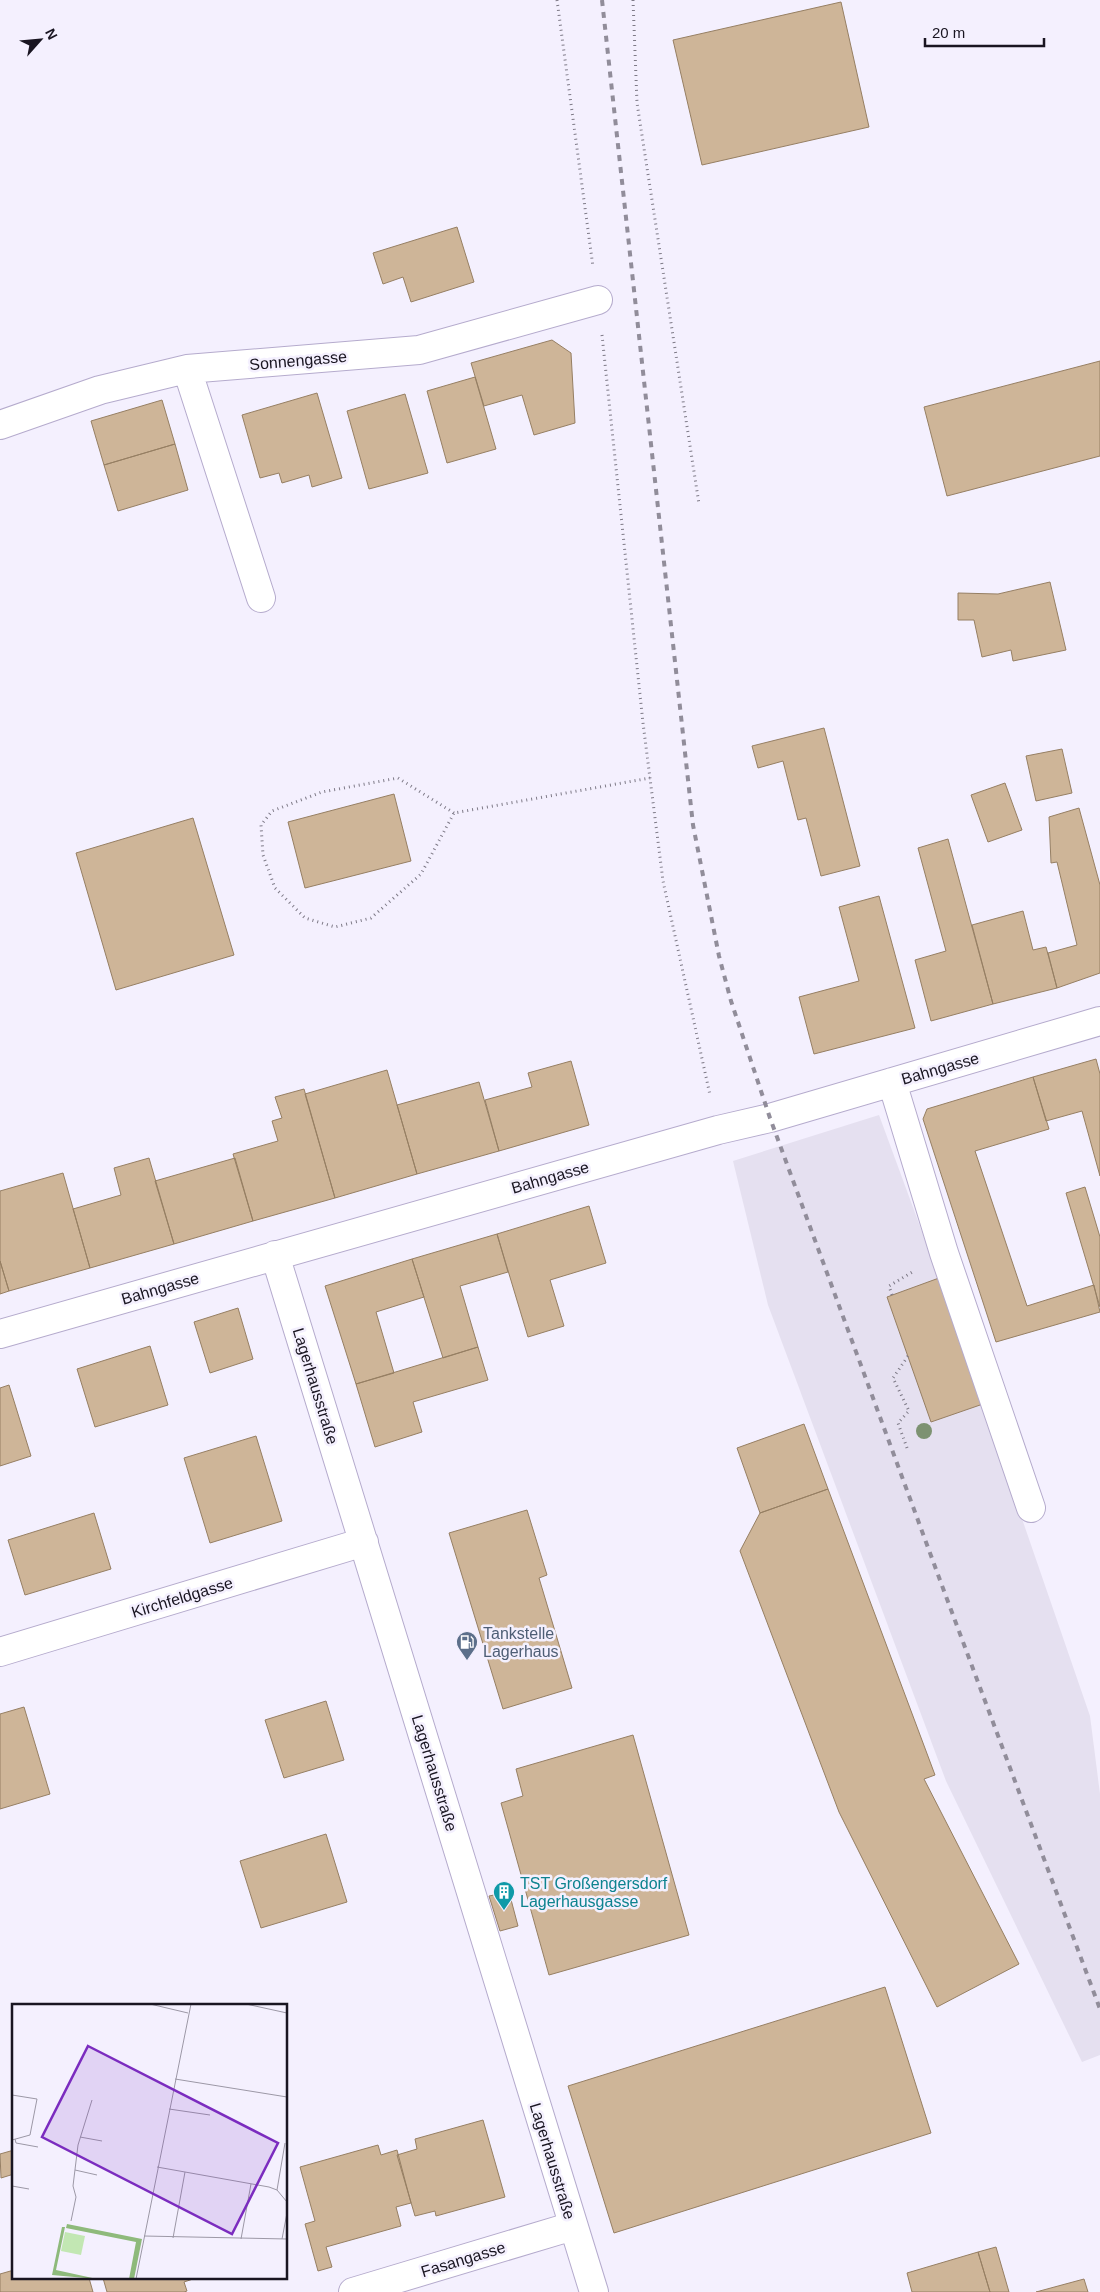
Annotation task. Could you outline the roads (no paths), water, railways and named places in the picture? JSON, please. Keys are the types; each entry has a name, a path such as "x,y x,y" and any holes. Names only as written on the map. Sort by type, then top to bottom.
{"street":[{"name":"Sonnengasse","path":"0,425 100,390 187,369 419,350 598,300"},
{"path":"187,369 261,598"},
{"name":"Bahngasse","path":"0,1334 718,1130 770,1118 1100,1021"},
{"path":"892,1082 944,1253 1031,1508"},
{"name":"Lagerhausstraße","path":"275,1255 594,2292"},
{"name":"Kirchfeldgasse","path":"0,1652 364,1542"},
{"name":"Fasangasse","path":"353,2292 573,2226"}],"railway":[{"path":"602,0 693,825 719,956 731,1001 770,1118 1100,2009"}],"place":[{"name":"Tankstelle Lagerhaus","path":"467,1661"},
{"name":"TST Großengersdorf Lagerhausgasse","path":"504,1911"}]}
